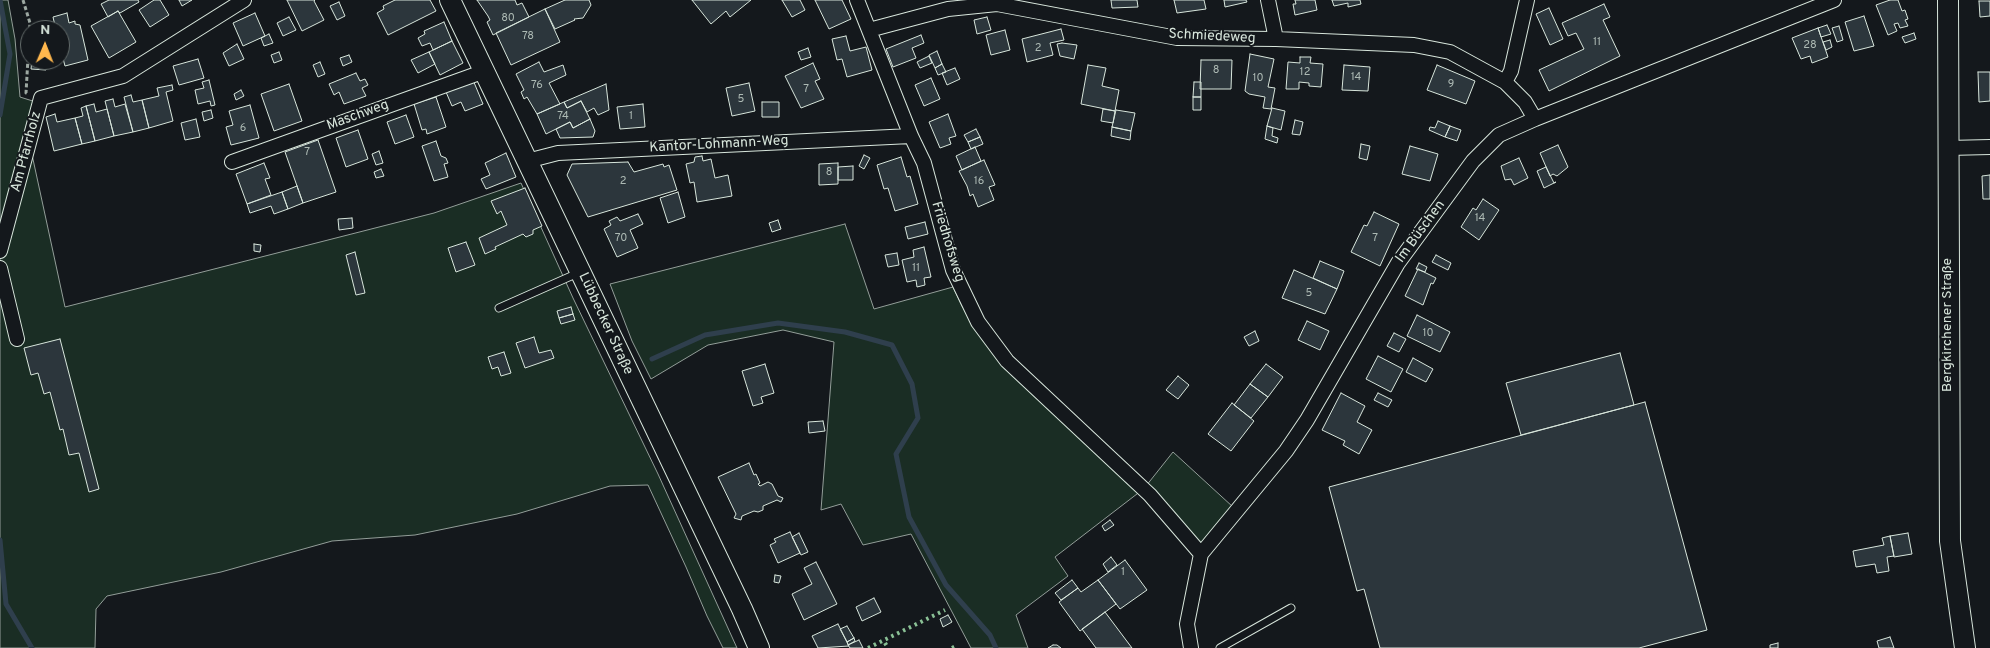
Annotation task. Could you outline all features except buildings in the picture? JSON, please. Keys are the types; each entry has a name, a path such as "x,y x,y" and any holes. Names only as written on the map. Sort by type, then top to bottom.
{"main road":[{"name":"Lübbecker Straße","path":"450,0 742,609 758,648"},
{"name":"Bergkirchener Straße","path":"1948,0 1950,541 1965,648"}],"street":[{"name":"Friedhofsweg","path":"857,0 911,136 924,163 953,270 978,322 1007,361 1150,495 1201,554"},
{"path":"1268,0 1276,39"},
{"path":"1505,82 1511,71 1527,0"},
{"name":"Im Büschen","path":"1191,648 1186,624 1201,554 1286,451 1307,420 1398,263 1473,160 1499,135 1536,118 1834,0"},
{"name":"Am Pfarrholz","path":"0,251 41,98 123,76 238,1"},
{"name":"Schmiedeweg","path":"869,30 948,9 997,4 1178,38 1276,39 1414,45 1450,52 1505,82 1525,102 1536,118"},
{"name":"Maschweg","path":"232,162 485,71"},
{"name":"Kantor-Lohmann-Weg","path":"527,161 558,153 911,136"},
{"path":"1948,148 1990,147"},
{"path":"0,268 17,339"}],"lane":[{"path":"499,308 580,272"},
{"path":"1220,648 1291,608"}],"path":[{"path":"23,0 30,23 26,94 41,98"}],"green space":[{"path":"0,0 8,0 15,39 20,97 39,103 31,150 65,307 434,213 521,183 573,298 658,474 737,648 723,648 648,485 610,486 517,514 415,535 332,541 221,572 107,596 96,609 95,648 0,648"},
{"path":"845,224 874,309 953,287 974,326 1146,486 1173,452 1233,507 1200,550 1146,487 1055,557 1068,576 1016,615 1028,648 971,648 911,534 863,545 841,504 821,510 834,342 783,330 708,345 651,379 632,341 610,284"}],"waterway":[{"path":"0,0 10,54 0,115"},
{"path":"652,359 705,335 778,323 845,332 892,345 912,384 918,418 896,454 909,517 946,585 990,635 996,648"},
{"path":"0,540 6,604 32,648"}],"hedge":[{"path":"868,648 945,610"},
{"path":"885,643 888,648"},
{"path":"952,648 956,646"}]}
